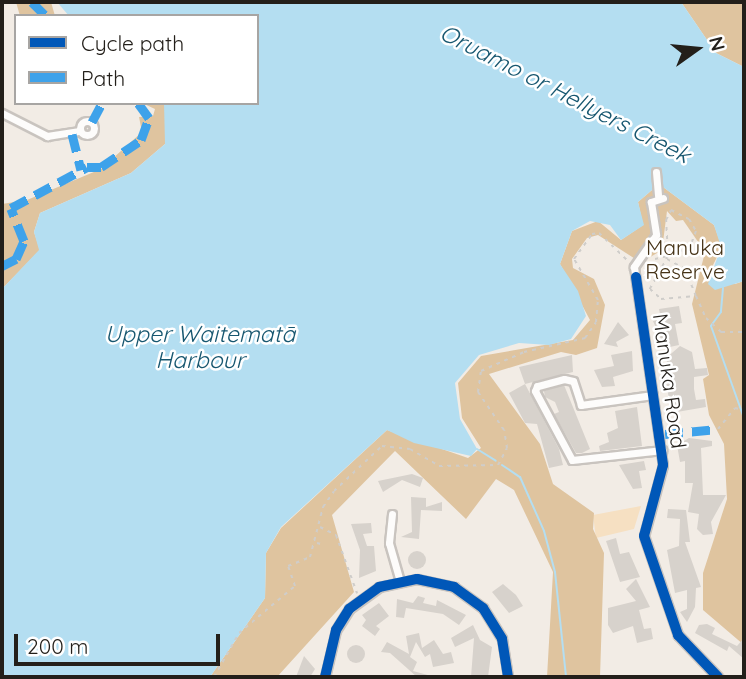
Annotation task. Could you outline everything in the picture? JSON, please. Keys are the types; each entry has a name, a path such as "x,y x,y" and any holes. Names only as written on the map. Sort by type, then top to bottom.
{"street":[{"path":"2,113 47,136 80,131"},
{"name":"Manuka Road","path":"656,172 661,197 650,208 656,235 636,260 636,277 662,450 662,472 645,537 678,635 718,677"},
{"path":"653,395 581,405 573,381 564,379 537,386 535,391 572,460 662,450"},
{"path":"392,514 389,543 400,581"},
{"path":"325,677 344,614 366,594 400,581 444,584 483,608 502,639 508,677"}],"path":[{"path":"655,259 667,257 686,250 696,231 690,219 671,209 666,230 667,257 651,281 654,296 696,296"},
{"path":"214,677 239,633 261,618 296,583 288,566 310,557 317,543 323,507 334,491 382,446 410,449 439,466 498,465 507,448 494,410 478,393 481,371 524,352 585,338 596,322 598,300 574,259 592,234 599,233 629,262"},
{"path":"667,257 685,268 709,322 715,327 744,332"},
{"path":"718,429 742,409"},
{"path":"320,527 336,535 358,594"},
{"path":"317,543 325,545"}],"shaded area":[{"path":"16,2 51,2 54,14 19,14"},
{"path":"681,2 744,2 744,67 716,53"},
{"path":"146,105 165,105 165,144 131,173 40,213 34,232 40,250 2,289 2,204 27,200 101,169 142,132 139,117 153,116 155,109"},
{"path":"659,184 714,225 722,247 712,267 735,284 744,281 744,645 703,610 703,573 727,499 724,444 709,415 703,379 709,375 692,304 705,252 683,220 676,221 667,211 662,250 652,256 640,262 598,235 587,238 572,259 573,268 594,279 605,305 597,348 576,355 561,352 489,374 540,444 553,484 594,513 593,529 604,553 600,677 547,677 553,572 514,490 496,479 466,519 395,451 332,515 354,592 277,677 210,677 265,598 266,553 281,528 387,430 468,458 481,448 462,418 458,383 481,356 573,340 590,320 560,264 572,231 598,221 621,240 643,225 638,202"},
{"path":"641,506 634,529 596,538 593,515"}],"water":[{"name":"Upper Waitematā Harbour","path":"57,2 681,2 716,53 744,67 744,281 715,290 708,284 721,247 714,225 659,184 638,202 644,225 621,240 610,225 590,221 572,231 560,264 578,291 586,316 571,339 549,345 519,343 479,355 455,383 460,419 477,449 471,456 414,443 387,430 281,527 266,553 265,598 210,677 2,677 2,289 39,250 34,232 40,213 131,173 165,144 164,105 259,105 259,14 67,14"}],"building":[{"path":"679,306 682,323 675,324 679,345 665,348 653,321 661,319 659,309"},
{"path":"618,322 629,335 616,342 618,347 604,344"},
{"path":"680,346 692,352 695,369 707,368 708,375 694,377 696,400 705,399 706,407 671,413 665,374 676,372 665,359"},
{"path":"632,351 633,371 613,377 615,386 602,387 594,370 614,366 611,355"},
{"path":"572,355 573,372 525,384 519,367"},
{"path":"525,384 559,449 563,465 549,468 537,424 525,423 509,393"},
{"path":"564,385 590,449 582,453 576,453 554,414 559,412 555,402 545,397 544,391"},
{"path":"637,407 642,446 600,451 599,446 609,442 607,433 618,428 615,411"},
{"path":"689,438 712,441 712,446 701,448 703,495 726,495 711,522 713,534 703,535 697,529 699,514 688,512 693,483 685,483 685,461 680,462 677,445"},
{"path":"644,461 646,470 639,471 642,488 633,489 619,465"},
{"path":"412,474 423,478 420,487 402,480 383,492 378,481"},
{"path":"411,497 426,498 426,507 442,502 442,511 421,510 419,539 401,537 412,532"},
{"path":"668,509 686,510 690,542 685,542 701,587 696,588 695,607 687,622 680,612 687,609 687,590 675,593 667,550 679,546 680,519 667,518"},
{"path":"371,523 372,533 363,534 367,546 374,546 376,571 359,578 360,550 351,524"},
{"path":"616,538 620,554 629,552 640,577 620,582 606,541"},
{"path":"417,551 423,554 426,560 423,566 417,569 411,566 408,560 411,554"},
{"path":"636,579 650,607 639,610 644,629 651,628 653,639 637,643 633,626 613,633 608,625 608,608 636,601 626,589"},
{"path":"503,584 516,595 523,606 509,613 492,592"},
{"path":"418,596 425,598 423,603 436,606 437,600 466,615 459,625 443,614 406,608 404,618 396,617 397,599 413,603"},
{"path":"379,603 389,616 376,626 380,629 375,636 362,626 366,620 362,615"},
{"path":"707,624 715,628 712,634 737,646 744,638 744,659 729,646 727,651 695,633 699,625"},
{"path":"473,625 480,640 492,647 488,677 471,677 474,638 455,647 451,638"},
{"path":"419,633 422,648 434,640 443,654 451,652 454,663 433,667 430,654 425,657 416,642 410,657 417,662 413,671 435,677 417,677 390,653 381,652 387,642 409,654 406,636"},
{"path":"352,645 360,645 365,654 363,661 352,663 347,658 347,650"},
{"path":"304,656 315,669 310,677 296,677"}],"waterway":[{"path":"723,288 721,312 711,326 744,418"},
{"path":"477,449 496,461"},
{"path":"502,465 520,477 544,531 555,572 566,677"}],"marked path":[{"path":"32,2 44,14"},
{"path":"92,122 101,105"},
{"path":"2,266 16,259 24,241 11,208 87,167 101,167 141,140 149,118 139,105"},
{"path":"72,134 81,170"},
{"path":"665,434 718,429"}],"cycle path":[{"path":"636,277 663,465 644,536 678,635 718,677"},
{"path":"325,677 336,630 349,609 379,587 417,579 454,587 483,608 502,639 508,677"}],"water label":[{"name":"Oruamo or Hellyers Creek","path":"565,94"}],"park label":[{"name":"Manuka Reserve","path":"685,259"}]}
